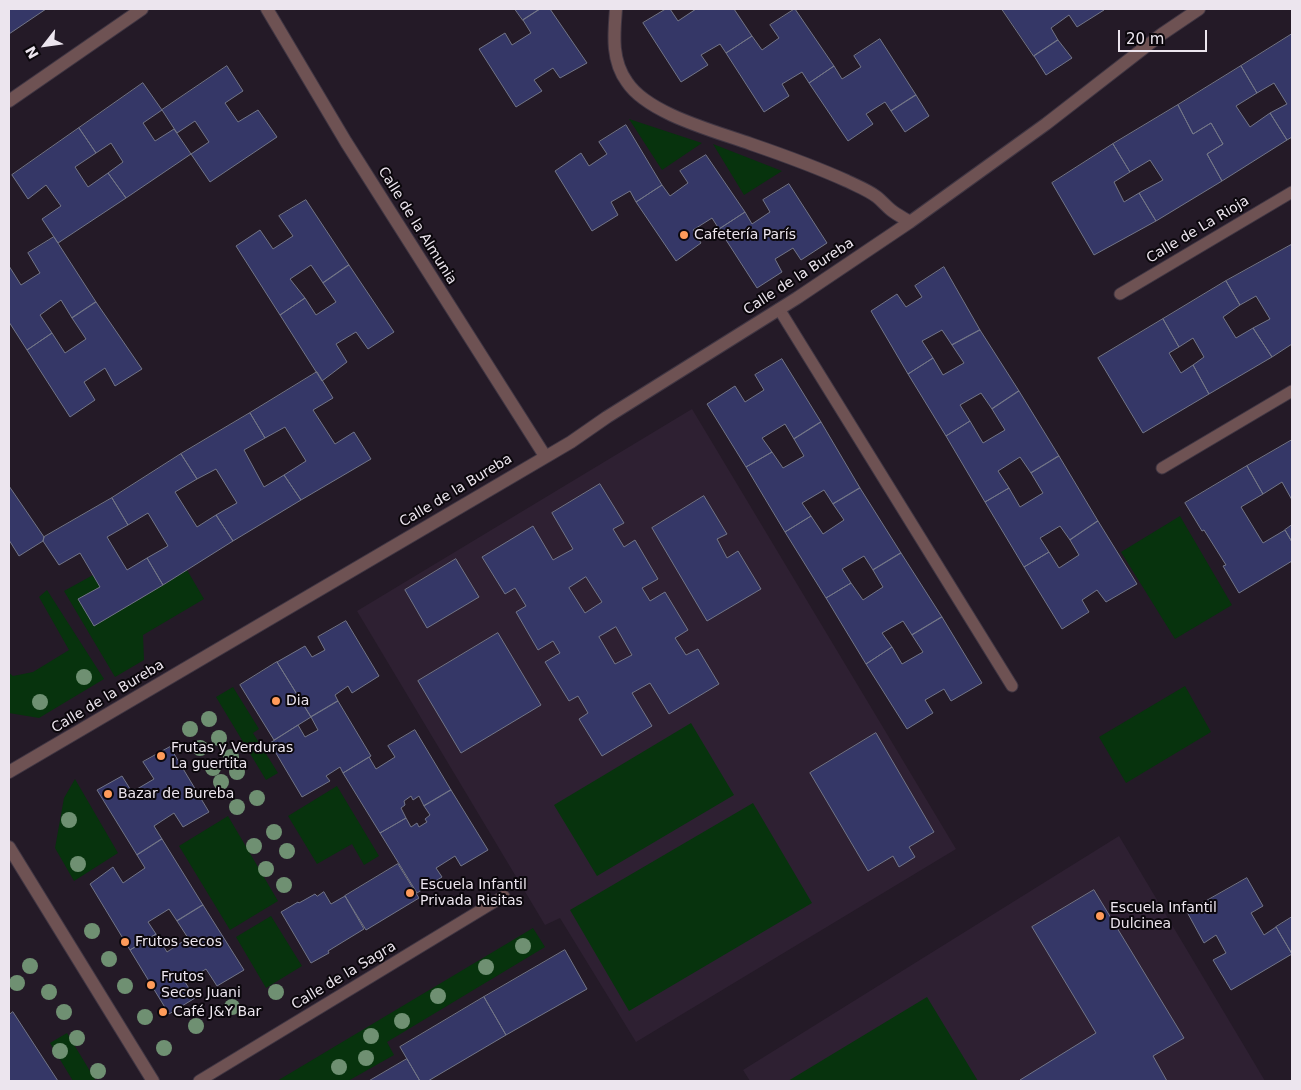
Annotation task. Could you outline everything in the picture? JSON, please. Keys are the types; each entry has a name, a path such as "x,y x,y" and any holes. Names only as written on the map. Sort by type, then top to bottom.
{"street":[{"path":"9,101 142,9"},
{"name":"Calle de la Almunia","path":"267,9 346,142 545,456"},
{"path":"616,9 614,47 619,67 626,82 648,103 670,114 845,180 877,197 891,210 910,222"},
{"name":"Calle de la Bureba","path":"9,772 545,456 779,309 910,222 1198,9"},
{"path":"9,847 153,1081"}],"lane":[{"name":"Calle de La Rioja","path":"1120,294 1292,192"},
{"path":"779,309 1012,686"},
{"path":"1162,468 1292,390"},
{"name":"Calle de la Sagra","path":"199,1081 504,896"}],"shaded area":[{"path":"692,409 956,849 636,1042 560,918 545,925 357,611"},
{"path":"1119,836 1265,1081 750,1081 743,1070"}],"green space":[{"path":"629,119 702,143 662,170"},
{"path":"713,144 782,171 744,195"},
{"path":"1180,516 1232,605 1175,639 1121,552"},
{"path":"187,570 204,599 143,635 144,660 115,677 64,591 93,575 100,587 78,599 163,585"},
{"path":"47,590 104,679 39,718 9,713 9,673 13,676 33,672 69,650 39,597"},
{"path":"1185,686 1211,732 1126,783 1099,737"},
{"path":"233,687 259,729 253,733 278,773 266,780 216,697"},
{"path":"691,723 734,795 597,876 554,805"},
{"path":"75,779 118,853 74,881 55,848 64,798"},
{"path":"337,786 379,856 364,865 352,844 317,864 288,816"},
{"path":"753,803 812,903 629,1011 570,910"},
{"path":"228,816 278,901 230,930 179,846"},
{"path":"271,916 302,966 266,988 236,937"},
{"path":"533,928 545,947 387,1042 394,1055 348,1081 277,1081"},
{"path":"927,997 978,1081 788,1081"},
{"path":"67,1033 96,1081 73,1081 50,1043"}],"building":[{"path":"9,9 46,9 9,34"},
{"path":"515,9 540,9 523,20"},
{"path":"540,9 550,9 587,63 560,78 553,68 534,80 542,91 516,107 479,49 505,33 512,45 531,33 523,20"},
{"path":"666,9 670,9 678,21 696,9 734,9 752,36 726,53 720,44 701,55 708,65 681,82 643,23"},
{"path":"795,9 834,66 809,83 802,72 782,84 789,96 764,112 726,53 752,36 762,50 779,38 770,25"},
{"path":"1002,9 1104,10 1077,27 1069,15 1051,28 1058,40 1034,56"},
{"path":"1292,34 1292,137 1287,140 1270,113 1287,104 1274,83 1257,93 1241,66"},
{"path":"880,39 916,95 891,111 885,102 866,114 873,124 848,141 809,83 834,66 842,79 861,67 854,56"},
{"path":"1058,40 1072,58 1046,75 1034,56"},
{"path":"227,66 243,91 225,103 238,122 258,110 277,137 210,182 191,154 209,142 195,121 177,133 162,110"},
{"path":"1241,66 1257,93 1236,106 1250,127 1270,113 1287,140 1222,181 1207,154 1223,144 1211,123 1193,134 1178,105"},
{"path":"143,83 162,110 143,123 155,141 174,129 191,154 126,198 108,173 123,162 111,143 96,153 79,128"},
{"path":"916,95 929,116 905,132 891,111"},
{"path":"1178,105 1193,134 1211,123 1223,144 1207,154 1222,181 1156,221 1139,193 1163,180 1150,160 1130,172 1113,144"},
{"path":"626,125 662,185 636,202 630,191 611,202 618,215 592,231 555,171 581,153 589,166 607,154 599,142"},
{"path":"79,128 96,153 75,167 88,187 108,173 126,198 58,243 42,219 61,206 46,185 28,199 12,175"},
{"path":"1113,144 1130,172 1114,182 1124,202 1139,193 1156,221 1094,255 1052,183"},
{"path":"706,155 745,212 719,229 712,218 693,230 701,243 676,261 636,202 662,185 670,196 688,183 680,171"},
{"path":"789,184 827,243 801,260 793,248 775,259 782,272 757,288 719,229 745,212 752,224 770,212 763,200"},
{"path":"306,200 349,265 323,283 311,265 290,279 305,298 280,315 236,246 260,230 273,249 293,236 279,216"},
{"path":"54,237 96,302 72,318 61,300 40,315 52,333 27,350 9,322 9,266 21,285 40,273 28,253"},
{"path":"1291,245 1292,344 1272,357 1253,328 1270,319 1256,296 1240,305 1226,281"},
{"path":"349,265 394,332 368,349 356,332 336,344 347,362 322,381 280,315 305,298 316,315 336,302 323,283"},
{"path":"944,267 980,330 952,345 942,330 922,341 933,358 908,374 871,311 897,294 906,307 922,297 915,286"},
{"path":"1226,281 1240,305 1223,317 1236,338 1253,328 1272,357 1209,394 1193,365 1204,357 1193,338 1179,347 1163,319"},
{"path":"96,302 142,369 115,386 105,368 84,382 95,400 70,417 27,350 52,333 65,353 86,339 72,318"},
{"path":"1163,319 1179,347 1169,353 1181,373 1193,365 1209,394 1143,433 1098,358"},
{"path":"980,330 1019,391 992,409 981,393 960,405 970,421 946,436 908,374 933,358 943,375 964,363 952,345"},
{"path":"782,359 821,422 794,439 785,424 762,438 772,452 746,467 707,404 735,386 745,402 764,390 755,375"},
{"path":"317,372 333,398 313,410 335,444 354,432 371,459 301,500 284,475 306,461 285,427 265,438 250,413"},
{"path":"1019,391 1059,456 1031,473 1020,457 998,471 1009,488 985,502 946,436 970,421 983,443 1005,430 992,409"},
{"path":"250,413 265,438 244,450 264,487 284,475 301,500 233,541 216,515 237,503 216,469 197,479 181,454"},
{"path":"821,422 860,488 833,504 824,490 802,503 811,516 785,532 746,467 772,452 783,468 804,456 794,439"},
{"path":"1292,440 1292,500 1282,482 1263,494 1247,466"},
{"path":"181,454 197,479 175,492 197,527 216,515 233,541 163,585 147,558 168,546 148,513 128,525 112,498"},
{"path":"1059,456 1098,521 1070,540 1060,526 1040,538 1049,552 1024,567 985,502 1009,488 1020,507 1043,493 1031,473"},
{"path":"1247,466 1263,494 1241,507 1263,543 1285,530 1292,542 1292,561 1239,593 1223,566 1226,565 1185,503"},
{"path":"600,484 624,523 613,529 624,547 635,540 658,579 642,588 650,601 665,592 688,630 675,638 686,655 698,649 719,684 669,714 650,683 632,693 652,726 602,756 579,719 588,713 578,696 569,701 545,662 560,653 553,641 538,650 516,612 526,606 515,588 505,594 482,557 533,526 553,560 573,549 552,513","holes":["586,577 602,602 585,613 569,588","616,627 632,655 615,664 599,637"]},
{"path":"9,486 44,537 43,541 19,556 9,540"},
{"path":"860,488 901,553 873,570 864,556 842,569 851,583 826,598 785,532 811,516 823,534 844,520 833,504"},
{"path":"704,496 727,534 717,539 727,558 738,551 761,589 707,621 652,528"},
{"path":"112,498 128,525 107,537 127,570 147,558 163,585 94,626 78,599 100,587 80,553 59,565 43,541 44,537"},
{"path":"1098,521 1137,584 1106,602 1097,590 1082,600 1089,612 1062,629 1024,567 1049,552 1059,568 1079,555 1070,540"},
{"path":"1292,525 1292,542 1285,530"},
{"path":"901,553 942,617 912,635 903,621 882,633 892,647 866,664 826,598 851,583 863,600 883,587 873,570"},
{"path":"456,559 479,597 427,628 405,590"},
{"path":"942,617 982,683 951,701 944,689 925,700 933,713 907,729 866,664 892,647 902,664 923,652 912,635"},
{"path":"346,621 379,676 352,693 348,686 335,695 338,701 311,717 277,662 305,646 312,657 325,650 318,637"},
{"path":"498,633 541,705 461,753 418,681"},
{"name":"Dia","path":"277,662 311,717 274,740 240,685"},
{"path":"338,701 371,756 343,773 340,767 326,776 330,781 302,797 270,743 298,725 305,737 318,730 311,717"},
{"path":"415,730 451,790 424,806 419,796 413,800 411,796 404,801 405,805 401,808 406,818 380,833 343,773 369,757 376,769 395,757 388,746"},
{"path":"876,733 934,832 909,847 915,857 899,867 893,856 868,871 810,773"},
{"path":"170,747 209,812 183,827 174,813 154,826 162,839 137,855 97,790 122,776 132,792 154,779 143,762"},
{"path":"451,790 488,850 461,866 455,856 436,868 442,877 417,893 380,833 406,818 411,827 417,823 419,827 427,822 425,819 430,815 424,806"},
{"path":"162,839 203,905 177,921 169,909 148,922 156,934 130,950 90,884 113,867 123,883 145,868 137,855"},
{"path":"398,864 419,898 366,930 345,896"},
{"path":"1247,878 1263,906 1251,913 1264,935 1276,927 1292,954 1231,990 1213,960 1226,953 1216,935 1204,943 1187,912"},
{"path":"1094,890 1184,1038 1153,1056 1167,1081 1020,1081 1096,1033 1032,927"},
{"path":"324,892 331,904 345,896 364,929 311,963 281,912 315,894 317,896"},
{"path":"203,905 244,970 217,986 206,969 185,982 195,998 169,1014 130,950 156,934 167,952 188,938 177,921"},
{"path":"1292,917 1292,954 1276,927"},
{"path":"565,950 587,989 506,1035 484,997"},
{"path":"484,997 506,1035 428,1081 420,1081 400,1047"},
{"path":"13,1012 58,1081 9,1081 9,1015"},
{"path":"407,1059 420,1081 369,1081"}],"place":[{"name":"Cafetería París","path":"684,235"},
{"name":"Dia","path":"276,701"},
{"name":"Frutas y Verduras La guertita","path":"161,756"},
{"name":"Bazar de Bureba","path":"108,794"},
{"name":"Escuela Infantil Privada Risitas","path":"410,893"},
{"name":"Escuela Infantil Dulcinea","path":"1100,916"},
{"name":"Frutos secos","path":"125,942"},
{"name":"Frutos Secos Juani","path":"151,985"},
{"name":"Café J&Y Bar","path":"163,1012"}]}
